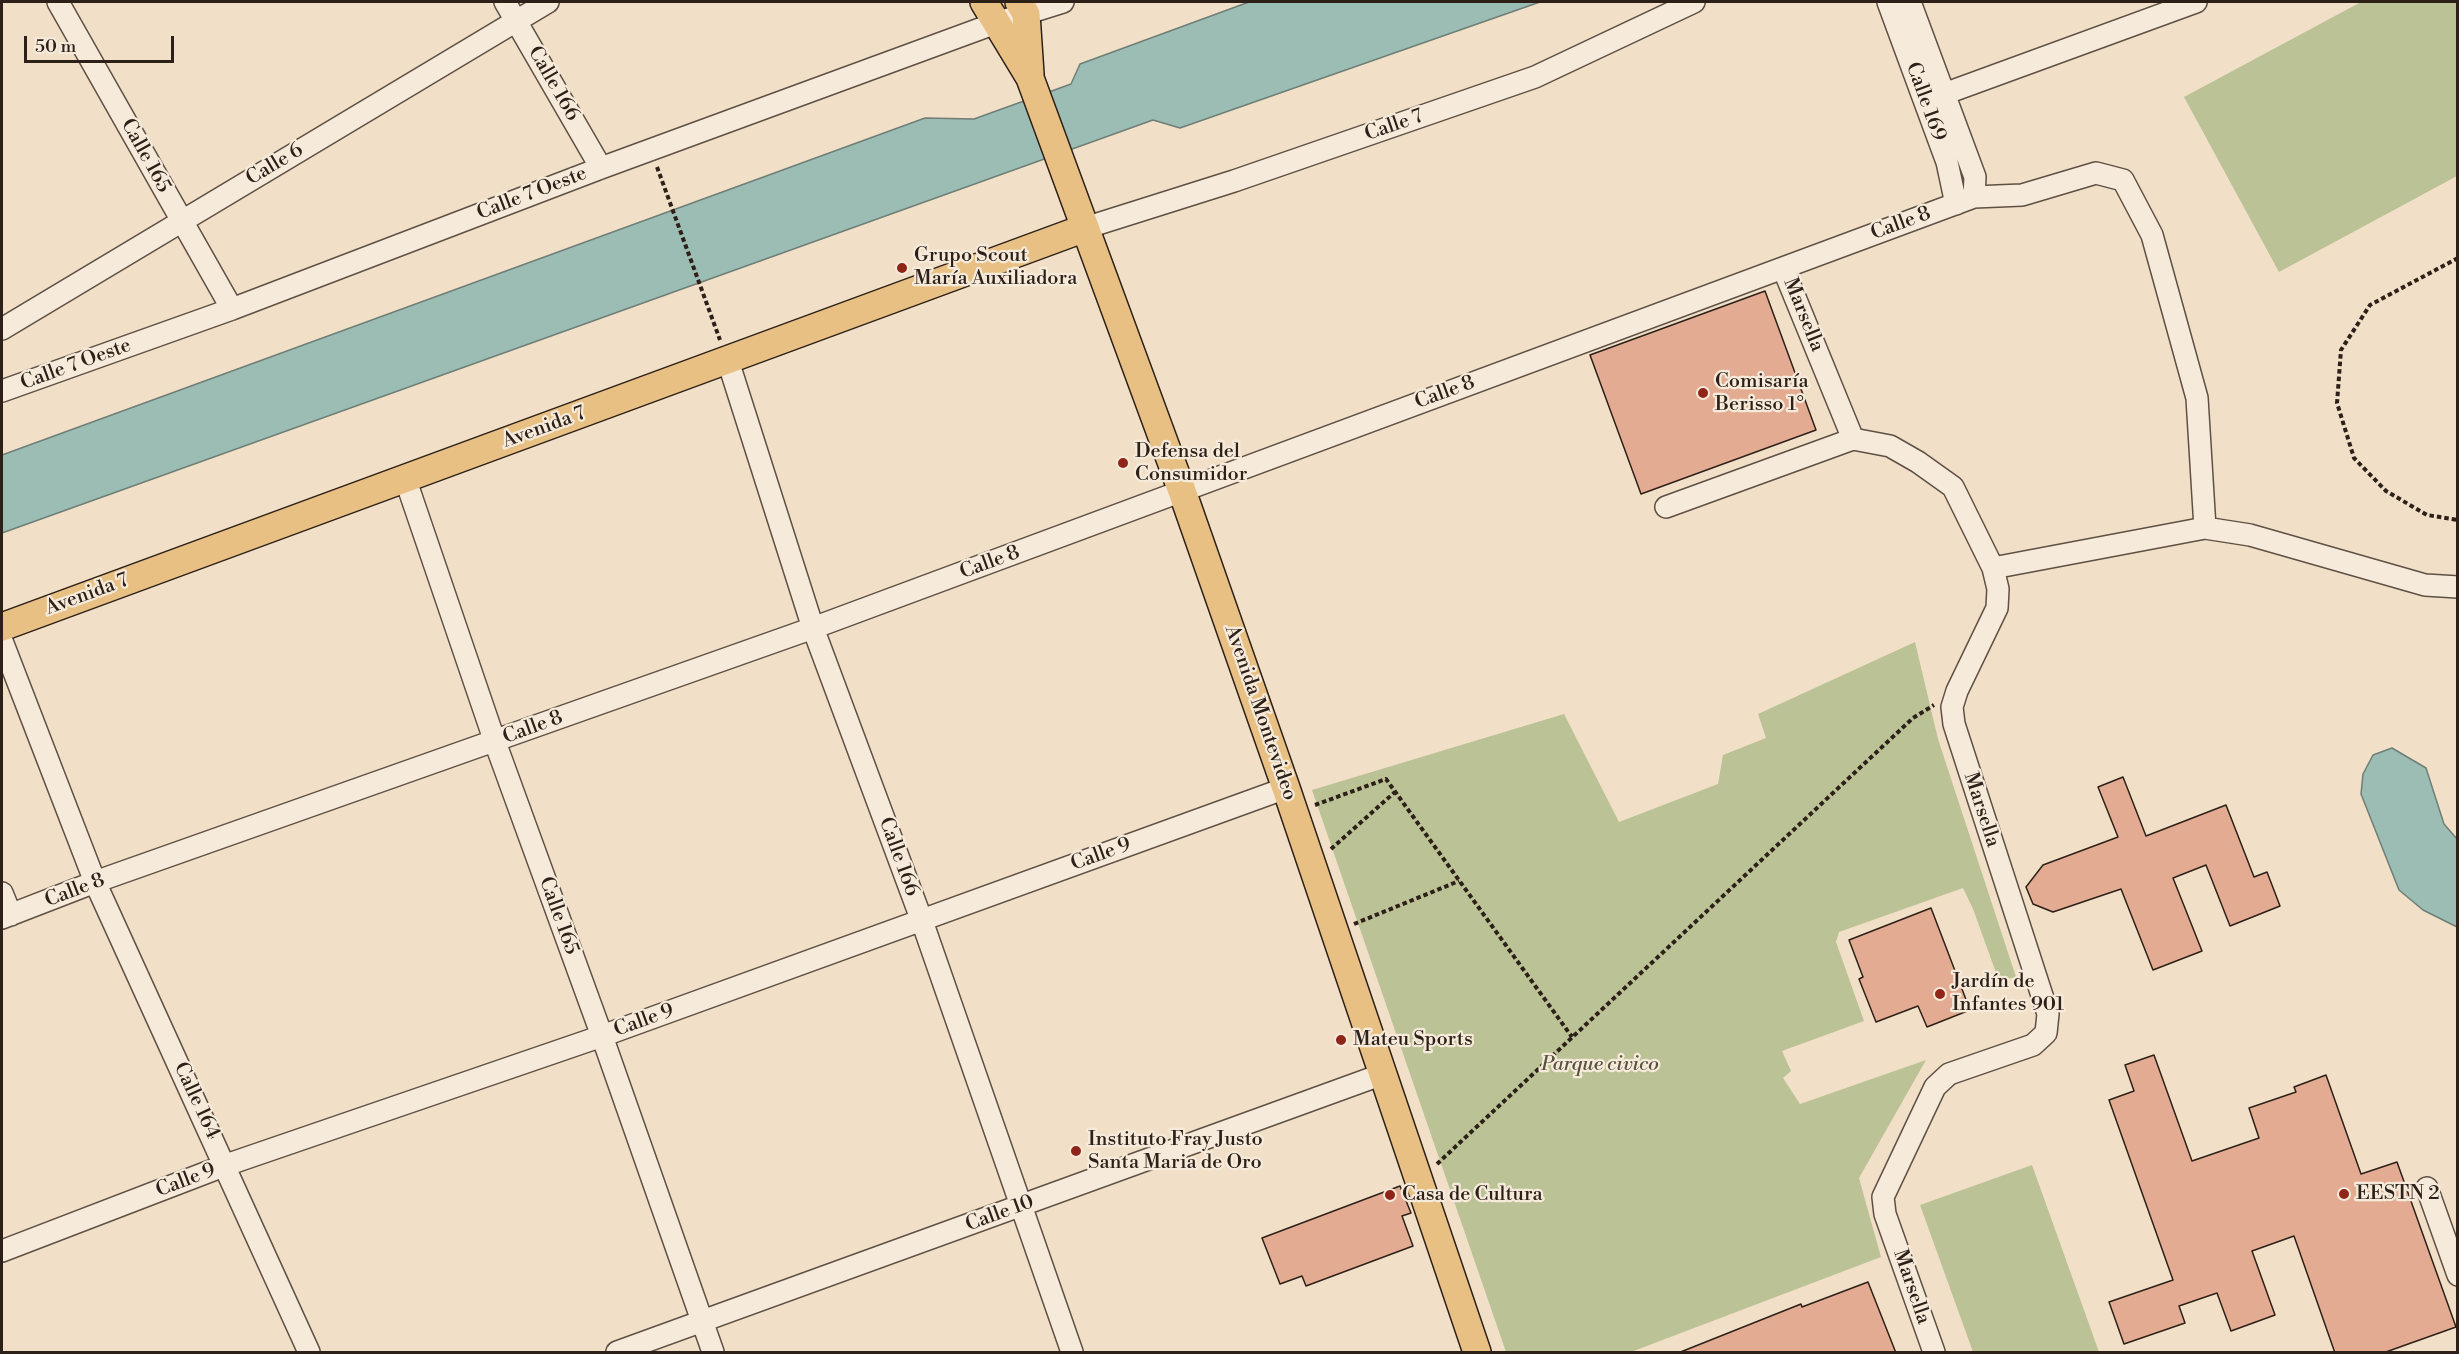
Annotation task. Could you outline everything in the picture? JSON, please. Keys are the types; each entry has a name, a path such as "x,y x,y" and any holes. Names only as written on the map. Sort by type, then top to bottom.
{"main road":[{"name":"Avenida Montevideo","path":"1023,8 1030,78"},
{"name":"Avenida Montevideo","path":"990,12 1030,78 1182,491 1290,800 1477,1353"},
{"name":"Avenida 7","path":"2,627 1085,228"}],"street":[{"name":"Calle 165","path":"58,2 232,309"},
{"name":"Calle 166","path":"505,2 601,168"},
{"name":"Calle 6","path":"2,329 548,2"},
{"name":"Calle 7 Oeste","path":"2,391 232,309 651,149 990,12 1063,2"},
{"name":"Calle 7","path":"1085,228 1234,181 1535,77 1694,2"},
{"name":"Calle 169","path":"1888,2 1947,162 1965,200"},
{"name":"Calle 169","path":"1911,2 1975,177 1965,200"},
{"path":"1944,94 2196,2"},
{"name":"Calle 8","path":"6,916 95,882 813,628 1965,200 2022,195 2096,173 2124,180 2152,235 2197,398 2205,528"},
{"name":"Marsella","path":"1784,268 1853,440 1890,446 1918,462 1953,487 1993,568 1998,589 1997,608 1957,691 1952,707 1954,724 2048,1014 2046,1033 2032,1045 1949,1074 1935,1087 1883,1197 1885,1214 1934,1353"},
{"name":"Calle 166","path":"728,361 813,628 922,921 1072,1353"},
{"path":"1666,507 1853,440"},
{"name":"Calle 165","path":"405,478 495,742 602,1036 713,1353"},
{"path":"1993,568 2205,528 2250,535 2425,585 2457,587"},
{"name":"Calle 164","path":"2,641 95,882 309,1353"},
{"name":"Calle 9","path":"2,1251 226,1166 602,1036 922,921 1290,800"},
{"path":"2,893 6,916"},
{"name":"Calle 10","path":"617,1353 1383,1074"},
{"path":"2427,1188 2457,1275"}],"path":[{"path":"651,149 728,361"},
{"path":"2457,258 2370,305 2342,350 2337,403 2354,458 2386,491 2427,515 2457,520"},
{"path":"1419,1180 1913,718 1957,691"},
{"path":"1290,800 1386,779 1572,1037"},
{"path":"1312,865 1395,792"},
{"path":"1335,932 1459,881"}],"green space":[{"path":"2361,2 2457,2 2457,176 2279,272 2184,97"},
{"name":"Parque civico","path":"1915,642 1938,739 2016,977 1999,981 1963,888 1839,932 1836,942 1864,1021 1782,1051 1791,1071 1783,1078 1800,1104 1926,1060 1859,1178 1881,1257 1631,1352 1506,1352 1312,790 1564,714 1619,822 1718,784 1723,755 1766,738 1758,714"},
{"path":"2032,1165 2099,1352 1973,1352 1920,1205"}],"water":[{"path":"1249,2 1540,2 1180,128 1153,120 2,533 2,455 925,118 974,119 1071,84 1080,64"},
{"path":"2392,748 2426,768 2444,824 2457,839 2457,927 2423,910 2399,890 2361,794 2363,774 2373,755"}],"building":[{"name":"Comisaría Berisso 1°","path":"1765,291 1816,430 1641,494 1590,355"},
{"path":"2123,777 2146,836 2226,805 2254,877 2267,872 2280,906 2230,926 2206,865 2173,878 2202,951 2153,970 2121,889 2053,912 2033,904 2026,887 2043,865 2118,837 2098,787"},
{"path":"1931,908 1970,1010 1927,1027 1918,1006 1876,1022 1859,979 1863,977 1849,940"},
{"name":"EESTN 2","path":"2154,1055 2192,1161 2259,1138 2249,1108 2296,1092 2294,1087 2326,1075 2361,1174 2397,1162 2456,1327 2383,1353 2335,1353 2294,1236 2252,1251 2275,1315 2231,1331 2217,1293 2179,1306 2185,1323 2124,1344 2109,1302 2173,1280 2109,1100 2134,1091 2125,1065"},
{"path":"1400,1186 1411,1213 1402,1216 1413,1246 1306,1286 1302,1276 1280,1284 1262,1238"},
{"path":"1868,1282 1896,1353 1678,1353 1801,1304 1802,1307"}],"place":[{"name":"Grupo Scout María Auxiliadora","path":"902,268"},
{"name":"Comisaría Berisso 1°","path":"1703,393"},
{"name":"Defensa del Consumidor","path":"1123,463"},
{"name":"Jardín de Infantes 901","path":"1940,994"},
{"name":"Mateu Sports","path":"1341,1040"},
{"name":"Instituto Fray Justo Santa Maria de Oro","path":"1076,1151"},
{"name":"EESTN 2","path":"2344,1194"},
{"name":"Casa de Cultura","path":"1390,1195"}]}
